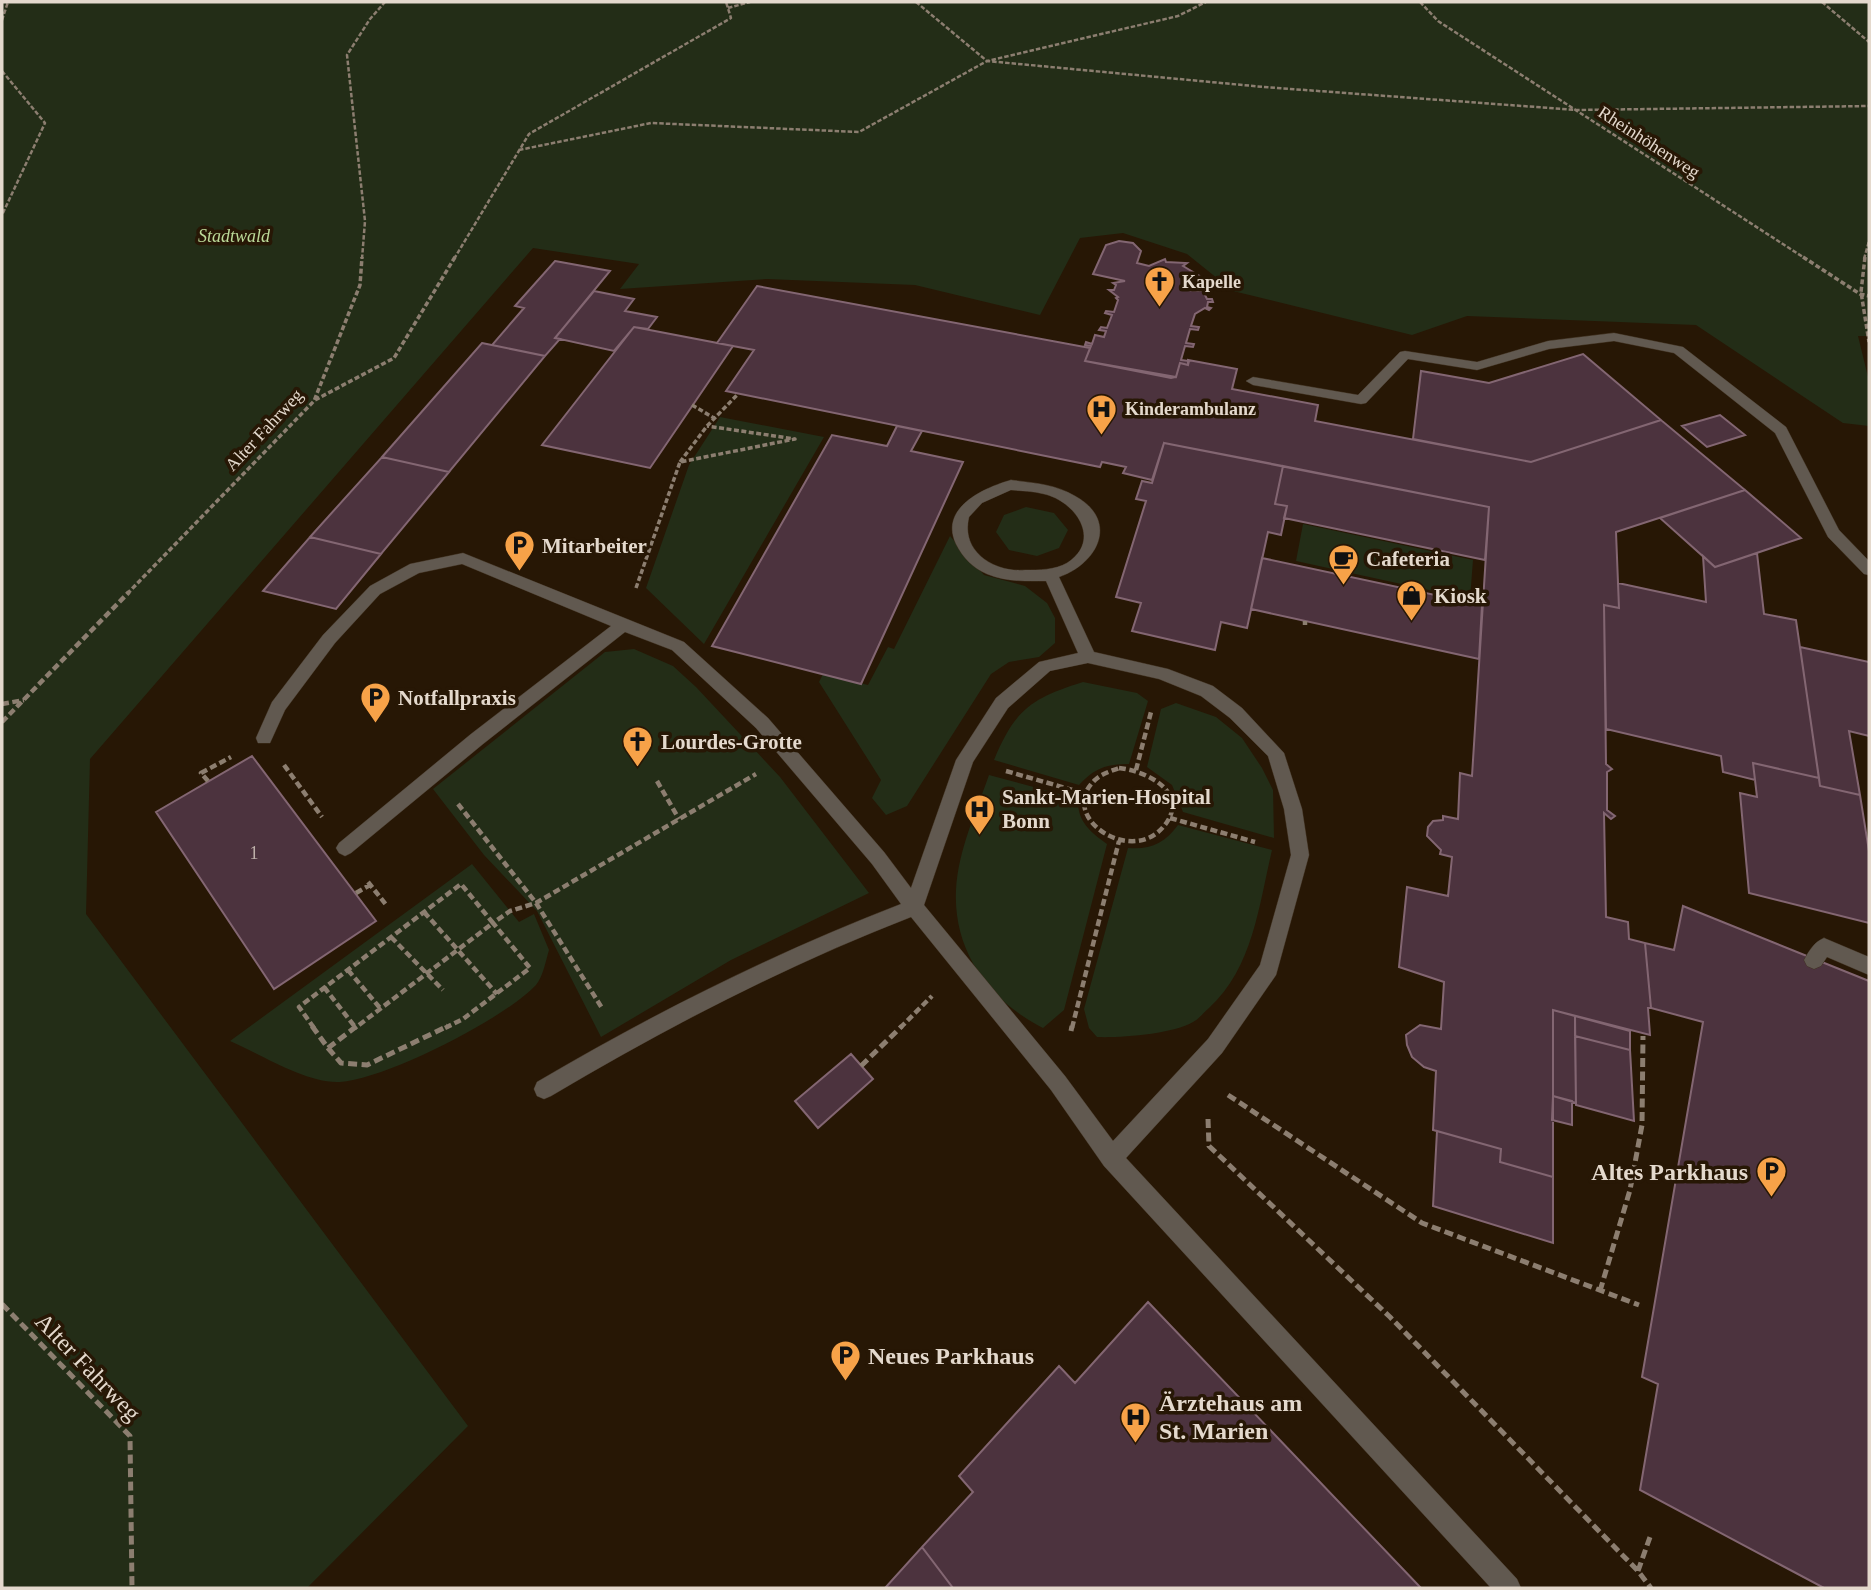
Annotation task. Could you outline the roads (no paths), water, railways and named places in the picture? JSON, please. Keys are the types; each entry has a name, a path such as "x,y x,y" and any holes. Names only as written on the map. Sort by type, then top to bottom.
{"lane":[{"path":"1253,381 1361,400 1405,355 1477,366 1548,345 1614,337 1678,350 1781,430 1833,533 1869,570"},
{"path":"1011,485 1052,489 1085,509 1093,524 1093,540 1086,555 1072,568 1051,576 1030,578 1007,575 986,568 971,556 961,542 959,526 964,512 975,500 991,490 1011,485"},
{"path":"264,738 278,707 329,639 375,590 415,568 463,558 678,646 762,723 790,754 878,858 914,907 1058,1083 1112,1158 1508,1588"},
{"path":"1051,576 1088,657"},
{"path":"345,848 477,738 623,625"},
{"path":"914,907 965,760 1002,703 1045,666 1088,657 1162,673 1207,691 1236,713 1275,753 1293,809 1300,855 1269,969 1216,1046 1112,1158"},
{"path":"544,1090 623,1042 847,932 914,907"},
{"path":"1814,960 1824,947 1869,966"}],"place":[{"name":"Kapelle","path":"1159,309"},
{"name":"Kinderambulanz","path":"1102,436"},
{"name":"Mitarbeiter","path":"519,573"},
{"name":"Cafeteria","path":"1343,586"},
{"name":"Kiosk","path":"1411,623"},
{"name":"Notfallpraxis","path":"375,725"},
{"name":"Lourdes-Grotte","path":"638,769"},
{"name":"Sankt-Marien-Hospital Bonn","path":"979,836"},
{"name":"Altes Parkhaus","path":"1771,1199"},
{"name":"Neues Parkhaus","path":"845,1383"},
{"name":"Ärztehaus am St. Marien","path":"1136,1444"}],"park label":[{"name":"Stadtwald","path":"234,236"}]}
